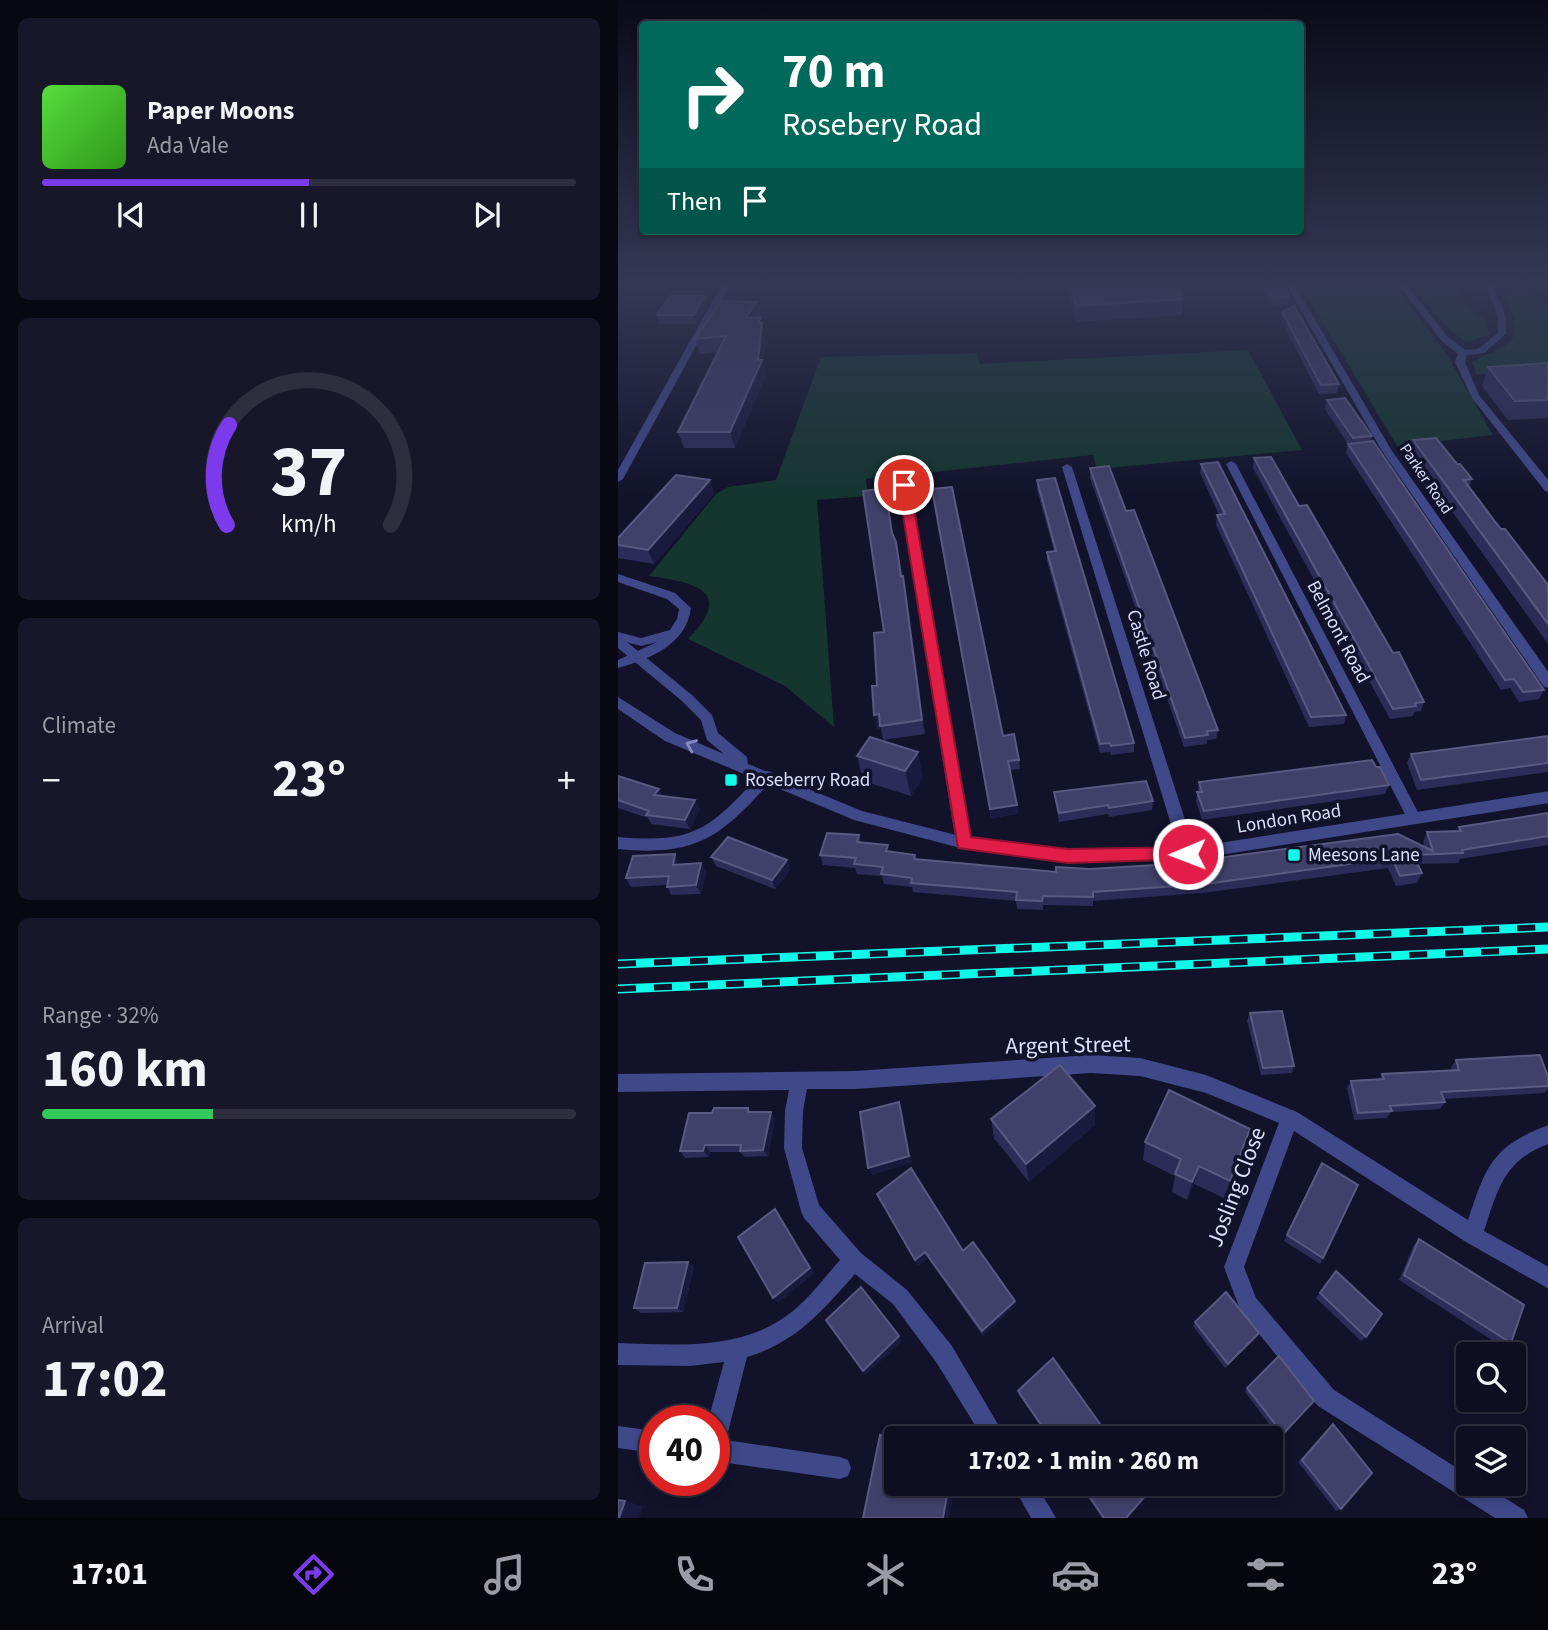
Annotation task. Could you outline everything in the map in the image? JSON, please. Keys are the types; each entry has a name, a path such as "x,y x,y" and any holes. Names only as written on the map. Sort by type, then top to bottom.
{"street":[{"path":"618,479 687,355"},
{"name":"Parker Road","path":"1331,355 1387,451 1548,684"},
{"path":"1462,355 1460,362 1475,396 1548,489"},
{"name":"Belmont Road","path":"1230,464 1414,818"},
{"name":"Castle Road","path":"1067,467 1188,854"},
{"path":"904,485 964,843"},
{"path":"618,578 671,596 685,608 685,616 674,633 656,648 618,664"},
{"path":"618,639 641,642 674,633"},
{"name":"London Road","path":"618,639 707,718 712,736 761,773"},
{"name":"London Road","path":"618,702 670,737 859,816 964,843 1068,856 1188,854 1548,797"},
{"path":"618,843 660,846 700,838 722,824 761,773"},
{"name":"Argent Street","path":"618,1083 799,1081 1091,1064 1140,1067 1206,1084 1290,1118 1473,1235 1548,1279"},
{"path":"799,1081 794,1111 793,1148 811,1210 854,1260 900,1297 944,1354 988,1426"},
{"name":"Josling Close","path":"1290,1118 1234,1267 1247,1306 1326,1398 1516,1518"},
{"path":"1473,1235 1495,1174 1509,1153 1526,1140 1548,1134"},
{"path":"618,1354 683,1357 738,1350 768,1340 799,1319 854,1260"},
{"path":"724,1405 738,1350"},
{"path":"618,1437 639,1440"},
{"path":"730,1452 840,1468"},
{"path":"1030,1496 1044,1518"}],"green space":[{"path":"978,355 980,364 1155,355 1251,355 1302,450 1097,469 1093,455 866,479 868,496 817,500 834,727 785,686 688,639 702,622 708,609 708,599 703,591 693,586 649,576 716,494 728,487 776,480 821,357"},
{"path":"1342,355 1447,355 1493,435 1397,446"},
{"path":"1487,355 1548,355 1548,366 1477,375 1472,362"}],"building":[{"path":"717,355 759,355 758,360 762,360 730,432 678,432"},
{"path":"1305,355 1322,355 1339,384 1321,385"},
{"path":"1548,363 1548,400 1515,401 1488,367"},
{"path":"1345,398 1372,436 1353,438 1327,400"},
{"path":"1436,438 1472,479 1464,480 1548,585 1548,624 1413,440"},
{"path":"1373,441 1544,690 1523,692 1514,679 1505,680 1348,444"},
{"path":"1271,457 1299,506 1307,505 1393,653 1399,652 1424,702 1415,703 1416,706 1393,709 1254,458"},
{"path":"1218,462 1346,715 1311,717 1217,515 1225,514 1201,464"},
{"path":"1109,466 1126,511 1134,510 1218,730 1207,731 1208,735 1185,738 1090,468"},
{"path":"676,475 710,480 648,550 618,545 618,538"},
{"path":"1055,478 1134,743 1111,746 1110,743 1100,744 1047,552 1056,551 1037,480"},
{"path":"952,487 1003,736 1014,734 1019,760 1008,761 1017,805 990,809 932,489"},
{"path":"885,488 892,533 903,576 922,720 880,726 879,714 874,715 872,686 877,686 874,633 884,632 863,491"},
{"path":"1548,736 1548,763 1421,780 1411,754"},
{"path":"870,737 918,752 905,771 857,756"},
{"path":"1372,760 1376,767 1380,767 1389,785 1204,811 1197,792 1202,792 1199,782"},
{"path":"618,776 659,789 654,795 695,800 685,820 646,815 649,811 618,800"},
{"path":"1146,781 1153,801 1059,813 1054,792"},
{"path":"1548,813 1548,836 1462,850 1463,853 1413,855 1422,873 1400,876 1392,858 1205,884 1093,892 1093,897 1043,896 1042,901 1016,900 1017,892 911,883 912,878 881,874 883,867 854,864 856,858 820,855 827,833 859,835 857,842 888,845 886,851 915,855 914,859 1056,872 1056,867 1090,869 1173,864 1398,834 1433,851 1427,832 1461,831 1459,827"},
{"path":"728,837 787,860 772,880 711,857"},
{"path":"675,854 673,865 701,863 696,885 667,887 669,876 626,878 633,856"},
{"path":"1282,1011 1294,1066 1263,1068 1250,1013"},
{"path":"1540,1055 1548,1077 1548,1086 1441,1092 1445,1102 1390,1106 1392,1111 1358,1113 1351,1081 1384,1079 1382,1074 1459,1070 1456,1060"},
{"path":"1060,1065 1095,1106 1026,1164 991,1119"},
{"path":"1169,1090 1250,1129 1230,1181 1199,1166 1192,1182 1175,1174 1181,1159 1145,1142"},
{"path":"899,1102 909,1156 868,1168 860,1112"},
{"path":"714,1108 748,1108 748,1112 771,1112 763,1150 740,1151 741,1145 705,1145 703,1151 680,1151 689,1113 712,1113"},
{"path":"1322,1163 1358,1185 1323,1258 1287,1235"},
{"path":"911,1168 963,1251 973,1242 1015,1301 982,1331 925,1252 915,1260 877,1194"},
{"path":"775,1209 810,1268 773,1298 738,1237"},
{"path":"1419,1239 1524,1305 1511,1342 1509,1342 1404,1275"},
{"path":"688,1262 677,1308 634,1308 645,1263"},
{"path":"1336,1271 1382,1314 1366,1337 1320,1293"},
{"path":"861,1287 899,1336 863,1371 826,1320"},
{"path":"1226,1292 1259,1333 1228,1364 1195,1322"},
{"path":"1279,1356 1314,1401 1283,1434 1283,1426 1277,1426 1247,1388"},
{"path":"1053,1358 1101,1426 1042,1426 1018,1391"},
{"path":"1333,1424 1372,1473 1341,1509 1302,1460"},
{"path":"880,1435 884,1435 884,1496 947,1496 943,1518 863,1518"},
{"path":"1089,1496 1145,1496 1126,1518 1104,1518"},
{"path":"618,1500 625,1501 619,1518 618,1518"}],"railway":[{"path":"618,964 1549,927"},
{"path":"618,989 1549,949"}],"place":[{"name":"Roseberry Road","path":"731,780"},
{"name":"Meesons Lane","path":"1294,855"}],"route":[{"path":"904,485 964,843 1068,856 1188,854"}]}
